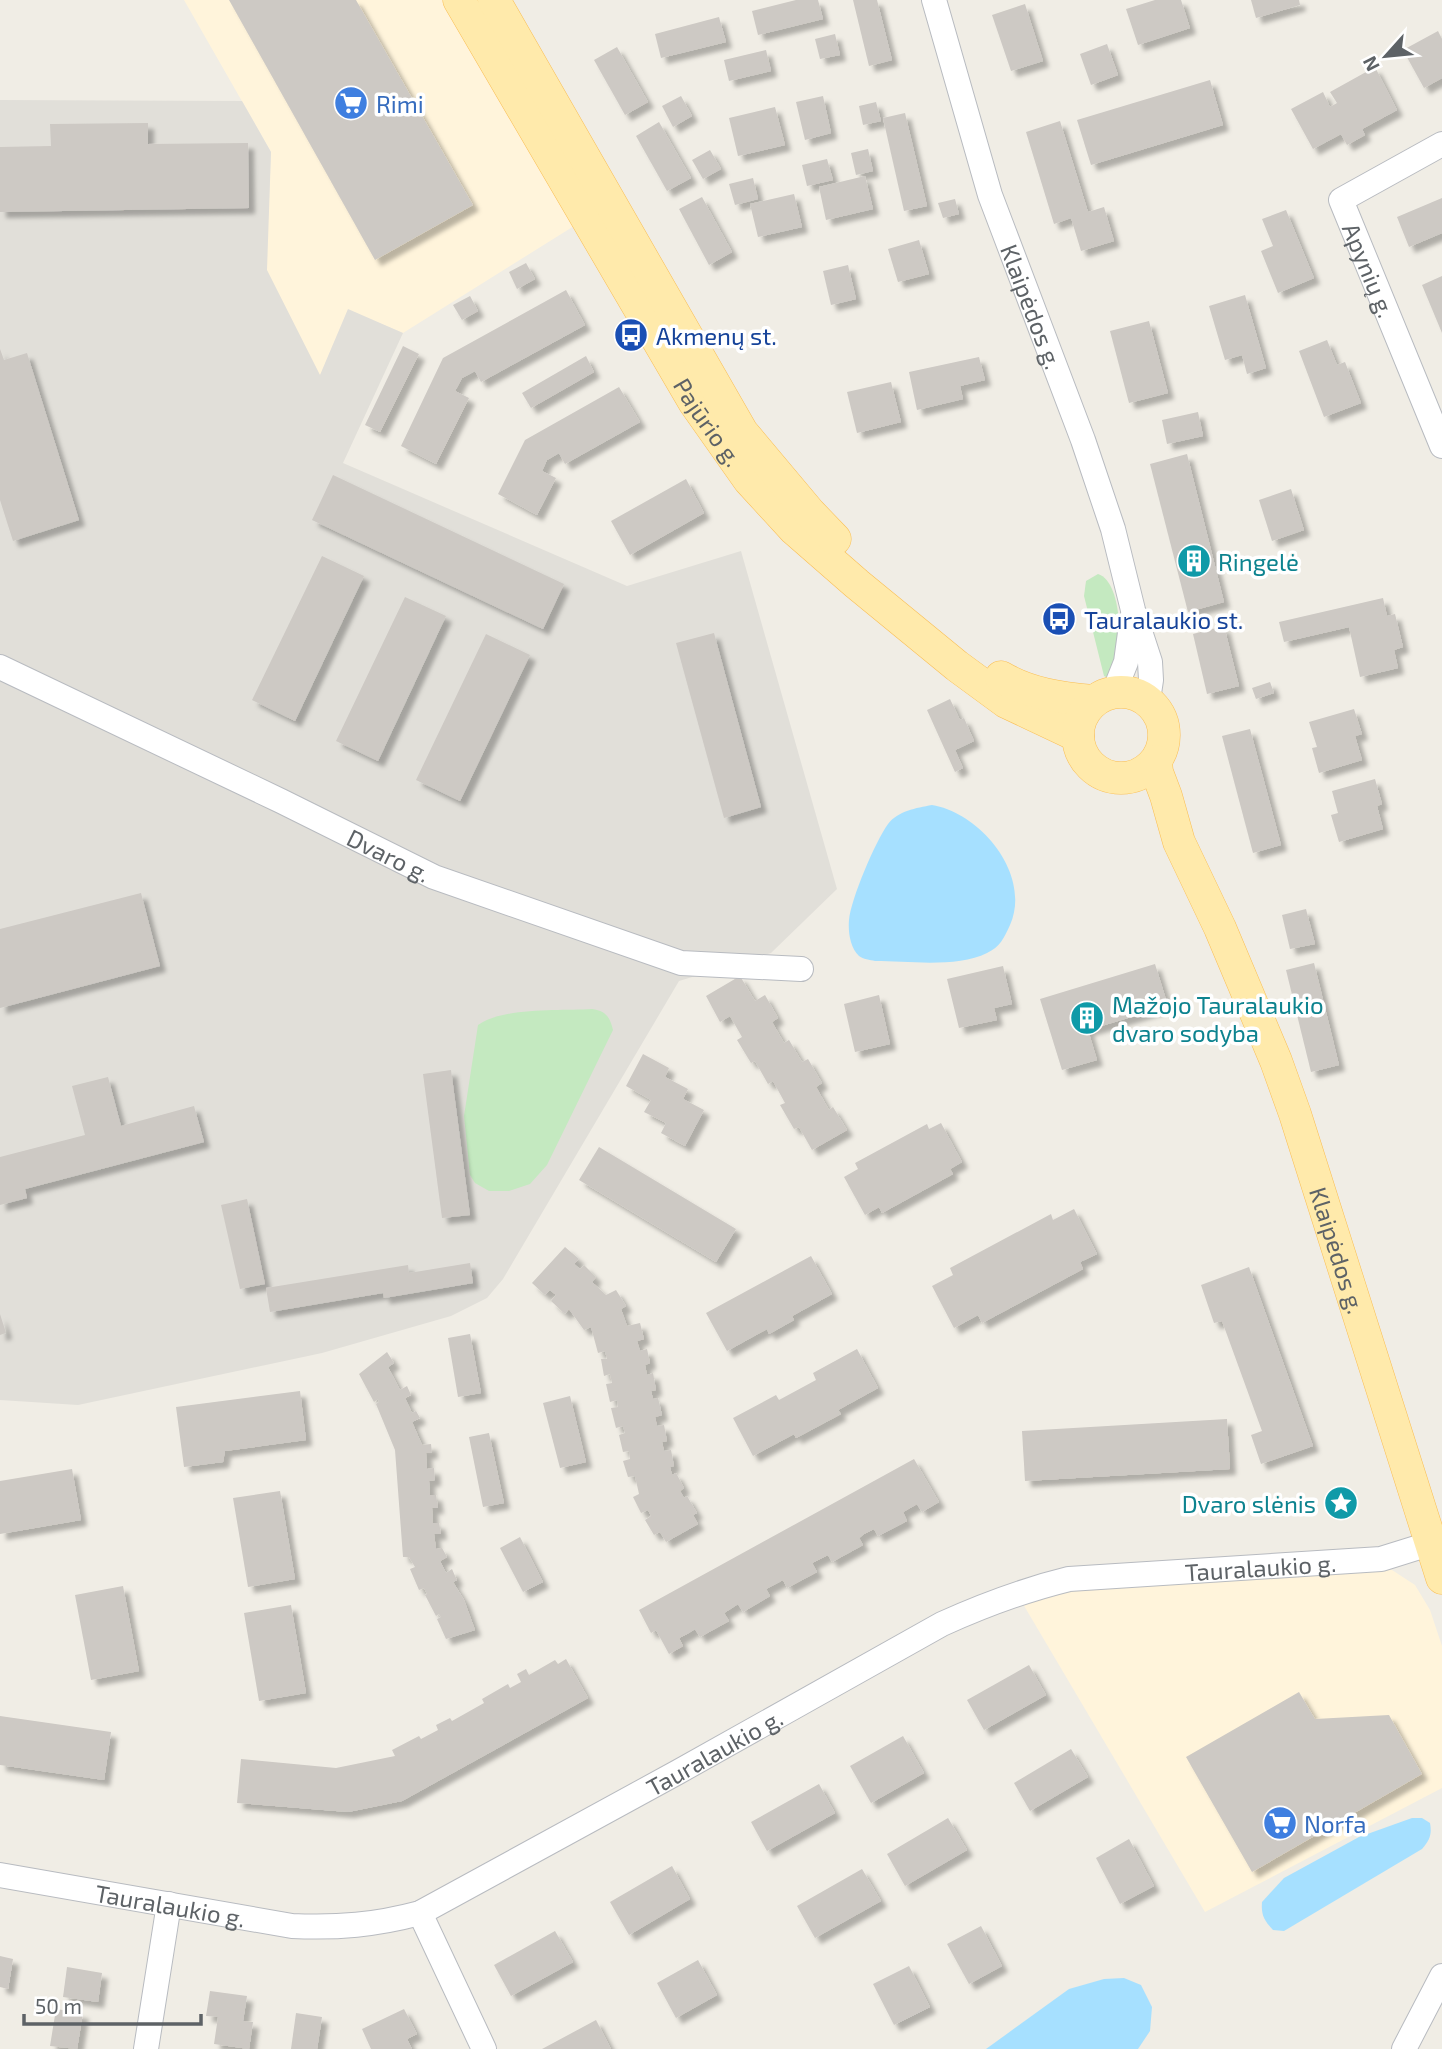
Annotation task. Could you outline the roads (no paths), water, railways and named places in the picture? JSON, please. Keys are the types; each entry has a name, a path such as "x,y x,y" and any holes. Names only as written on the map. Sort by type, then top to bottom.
{"main road":[{"name":"Pajūrio g.","path":"459,0 694,401 749,480 794,528 957,666 1006,702 1078,736"},
{"name":"Pajūrio g.","path":"494,0 742,432 801,503 846,551 887,587 993,672 1017,686 1054,697 1104,697 1126,692 1147,701"},
{"path":"1104,697 1085,711 1079,723 1080,749 1096,769 1118,778 1150,805 1179,842"},
{"path":"1118,778 1139,774 1156,761 1162,749 1162,723 1157,710 1147,701"},
{"path":"1156,761 1179,842"},
{"name":"Klaipėdos g.","path":"1179,842 1220,928 1276,1061 1295,1114 1437,1542 1442,1578"}],"street":[{"name":"Klaipėdos g.","path":"934,0 990,195 1083,440 1113,529 1133,610 1150,662 1147,701"},
{"name":"Apynių g.","path":"1442,144 1341,200 1442,446"},
{"name":"Klaipėdos g.","path":"1104,697 1126,662 1133,610"},
{"name":"Dvaro g.","path":"0,667 434,877 681,963 801,969"},
{"name":"Tauralaukio g.","path":"0,1875 292,1926 335,1928 384,1923 420,1913 942,1624 1030,1588 1069,1579 1381,1559 1437,1542"},
{"path":"146,2049 169,1903"},
{"path":"420,1913 484,2049"},
{"path":"1405,2049 1442,1976"}],"water":[{"path":"932,805 950,810 968,820 998,849 1014,886 1015,906 1010,925 995,948 975,958 932,963 862,958 852,944 849,920 870,857 892,820 908,811"},
{"path":"1412,1818 1422,1818 1430,1823 1430,1837 1422,1849 1284,1931 1273,1930 1267,1923 1262,1902 1284,1878 1359,1837"},
{"path":"1124,1978 1141,1985 1152,2007 1150,2031 1138,2049 986,2049 1069,1989 1104,1979"}],"place":[{"name":"Rimi","path":"351,103"},
{"name":"Akmenų st.","path":"631,335"},
{"name":"Ringelė","path":"1194,561"},
{"name":"Tauralaukio st.","path":"1059,619"},
{"name":"Mažojo Tauralaukio dvaro sodyba","path":"1087,1018"},
{"name":"Dvaro slėnis","path":"1341,1503"},
{"name":"Norfa","path":"1280,1823"}]}
